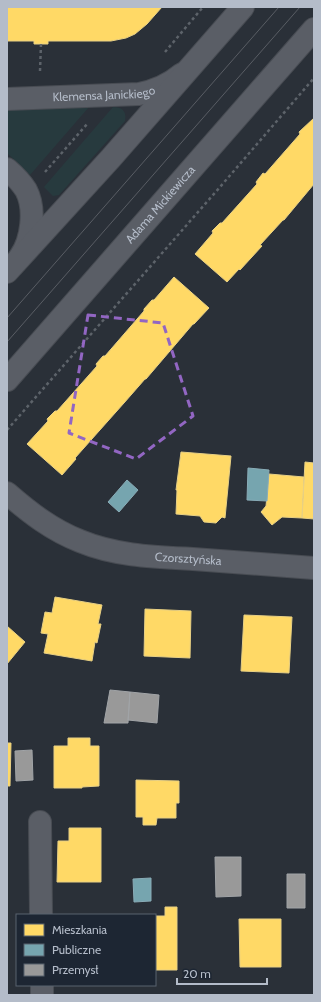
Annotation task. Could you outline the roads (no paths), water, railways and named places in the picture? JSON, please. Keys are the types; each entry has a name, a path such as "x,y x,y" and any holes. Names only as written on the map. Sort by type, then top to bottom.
{"street":[{"path":"13,265 106,163 243,7"},
{"name":"Adama Mickiewicza","path":"7,380 314,29"},
{"name":"Klemensa Janickiego","path":"7,99 144,93 169,83 180,76 192,65"},
{"path":"7,169 26,189 31,205 31,222 28,240 24,252 13,265"},
{"name":"Czorsztyńska","path":"7,493 30,513 56,530 80,542 107,550 141,556 314,568"},
{"path":"40,822 41,914"}],"tram line":[{"path":"7,318 279,7"},
{"path":"7,342 300,7"}]}
